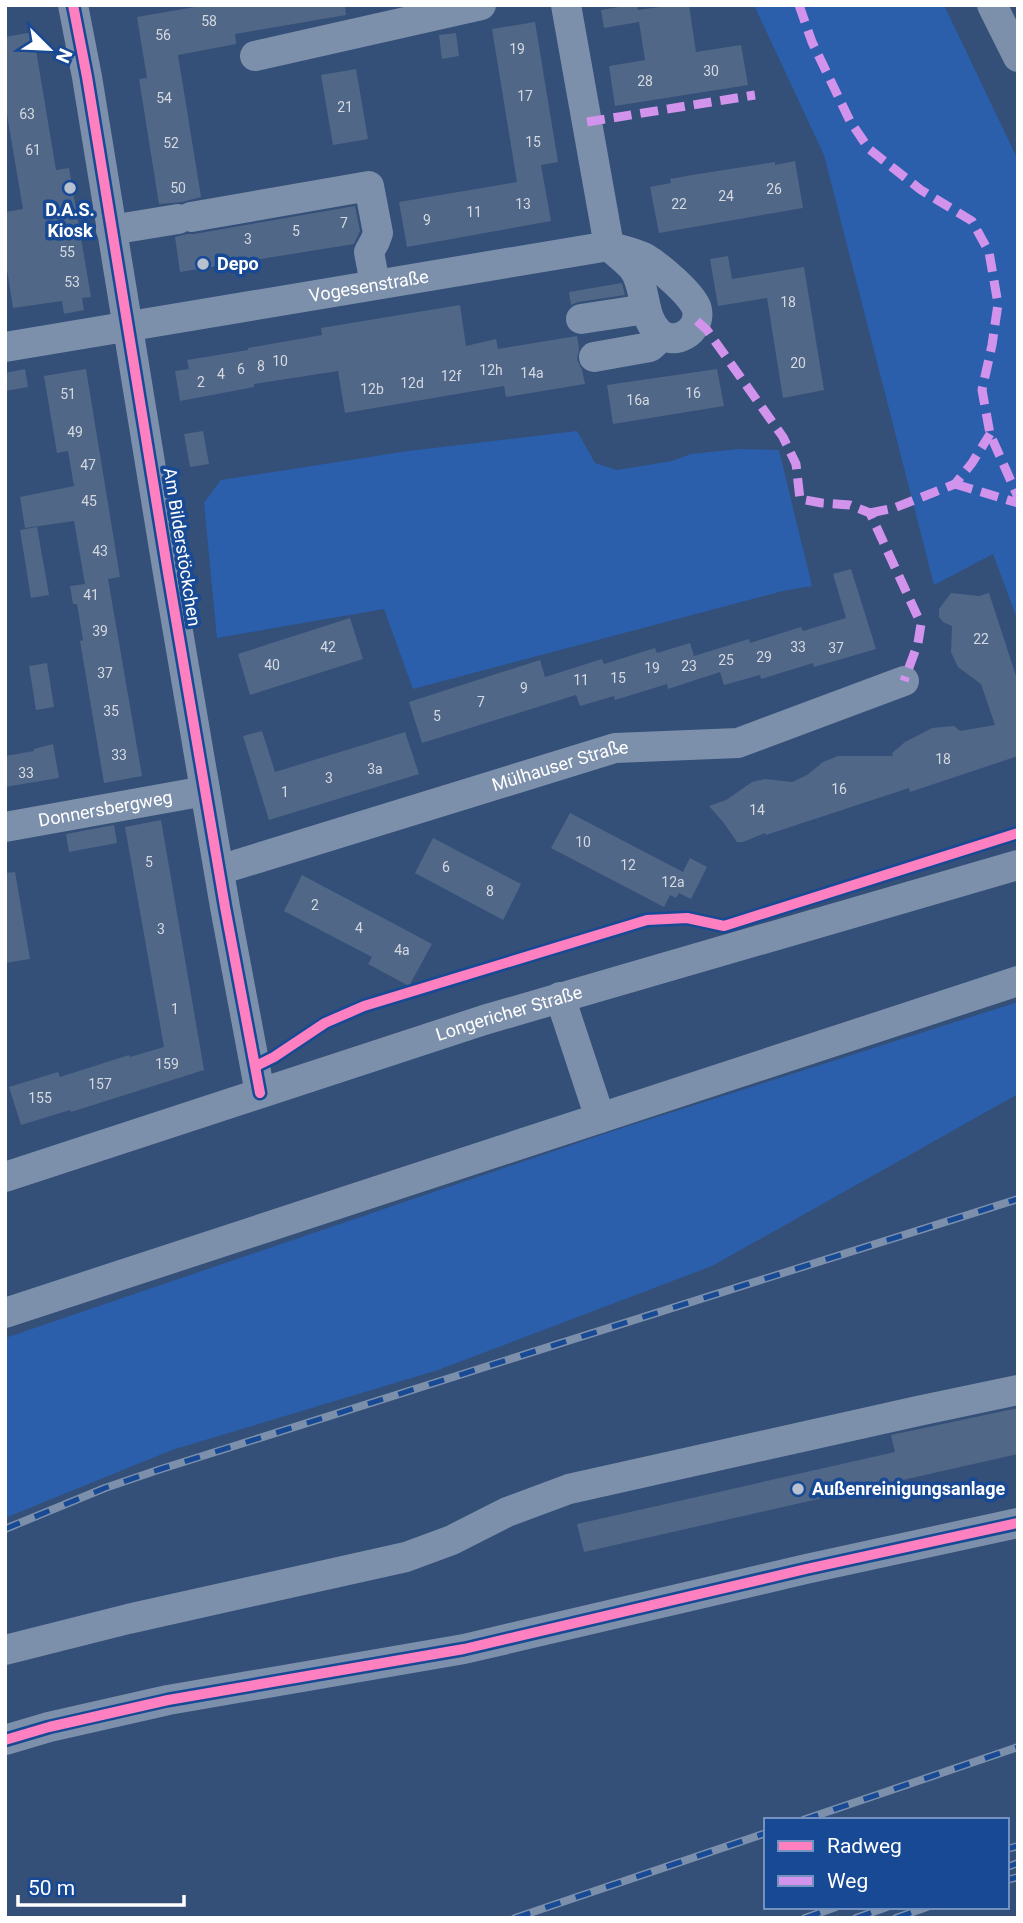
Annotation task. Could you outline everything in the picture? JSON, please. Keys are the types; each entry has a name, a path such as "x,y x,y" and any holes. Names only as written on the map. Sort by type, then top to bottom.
{"street":[{"name":"Am Bilderstöckchen","path":"73,5 205,791 260,1093"},
{"path":"254,56 481,5"},
{"path":"566,5 609,246 634,269 648,317 662,336 650,347 594,357"},
{"path":"992,5 1018,57"},
{"path":"111,230 369,186 378,233 369,252 375,284"},
{"name":"Vogesenstraße","path":"5,347 609,246 644,258 695,301 698,311 693,329 684,336 662,336"},
{"path":"581,319 646,309"},
{"name":"Mülhauser Straße","path":"219,870 615,748 738,743 904,681"},
{"name":"Donnersbergweg","path":"5,827 205,791"},
{"name":"Longericher Straße","path":"5,1177 560,997 1018,865"},
{"path":"5,1313 1018,981"},
{"path":"560,997 600,1118"},
{"path":"5,1650 128,1619 406,1558 452,1540 507,1512 569,1489 1018,1390"},
{"path":"5,1740 49,1727 168,1700 464,1649 806,1569 1018,1523"}],"shaded area":[{"path":"754,5 944,5 1018,160 1018,621 993,554 934,585 824,155"},
{"path":"577,431 595,463 617,470 672,461 691,454 739,449 779,450 812,586 783,591 413,689 384,609 217,638 204,503 221,480 408,451"},
{"path":"1018,1002 1018,1094 712,1266 438,1370 172,1450 5,1518 5,1338 616,1130"}],"building":[{"path":"206,5 345,5 346,15 235,34 236,44 178,55 201,197 159,204 139,79 147,78 137,17"},
{"path":"637,5 638,10 689,5 696,52 741,45 748,85 615,106 609,66 645,60 639,22 604,28 601,10"},
{"path":"535,22 558,162 541,165 551,221 407,247 399,202 517,182 492,29"},
{"path":"33,32 56,170 69,168 91,297 82,298 84,310 64,314 62,301 13,308 5,257 5,212 23,209 5,103 5,37"},
{"path":"456,33 459,56 442,59 439,35"},
{"path":"356,69 368,139 333,145 321,75"},
{"path":"795,161 803,208 659,233 650,187 671,183 670,179 692,175"},
{"path":"355,206 360,231 354,244 180,272 175,237"},
{"path":"728,256 732,279 804,267 824,390 783,398 767,298 718,306 710,259"},
{"path":"622,283 625,295 571,305 569,292"},
{"path":"460,305 466,346 496,339 498,349 577,336 577,359 585,384 506,397 504,386 345,413 338,371 254,384 254,387 180,401 175,371 189,369 187,360 322,335 321,328"},
{"path":"25,369 28,387 5,391 5,373"},
{"path":"86,369 120,577 108,579 142,776 104,783 80,641 83,640 77,604 73,604 70,586 85,584 74,521 25,528 20,497 74,486 68,451 57,453 44,376"},
{"path":"717,369 724,406 613,424 607,385"},
{"path":"203,431 209,464 190,467 184,434"},
{"path":"37,527 49,595 31,598 20,530"},
{"path":"851,569 876,649 814,667 813,663 761,679 760,675 724,685 720,672 668,689 667,684 615,700 614,696 580,706 576,695 422,743 409,702 540,660 545,677 602,659 604,664 655,648 657,653 690,643 694,656 749,639 750,643 801,627 803,631 846,618 833,574"},
{"path":"951,593 979,596 989,593 1018,682 1018,756 910,792 909,788 737,842 709,806 726,800 752,782 765,779 792,782 807,775 823,762 838,756 893,756 892,753 905,742 932,728 954,726 960,731 995,725 981,684 958,667 951,652 952,626 939,617 939,609"},
{"path":"350,618 363,659 250,695 238,654"},
{"path":"47,663 54,707 36,710 29,666"},
{"path":"262,731 275,772 405,732 419,774 269,820 243,736"},
{"path":"53,744 59,778 5,787 5,756 34,751"},
{"path":"570,813 683,872 690,858 707,867 691,899 679,893 676,898 670,895 664,907 551,848"},
{"path":"161,820 204,1070 21,1125 9,1087 58,1072 60,1077 164,1047 125,827"},
{"path":"114,825 117,843 69,852 66,834"},
{"path":"433,838 521,884 503,920 415,873"},
{"path":"15,872 30,959 5,963 5,873"},
{"path":"302,875 432,944 409,986 368,964 372,957 284,911"},
{"name":"Außenreinigungsanlage","path":"1018,1408 1018,1454 584,1552 577,1524 895,1452 891,1435"}],"railway":[{"path":"5,1529 105,1488 158,1470 1018,1199"},
{"path":"809,1818 1018,1747"},
{"path":"515,1918 764,1834"},
{"path":"1009,1848 1018,1846"},
{"path":"1009,1866 1018,1863"},
{"path":"1009,1879 1018,1877"},
{"path":"805,1918 830,1909"},
{"path":"856,1918 881,1909"},
{"path":"896,1918 921,1909"}],"marked path":[{"path":"799,5 812,42 850,121 869,149 921,190 972,221 989,252 998,304 982,390 990,434 1018,497"},
{"path":"587,122 755,95"},
{"path":"697,321 707,330 783,437 796,464 800,499 850,505 870,513 921,624 918,643 904,681"},
{"path":"870,513 894,508 955,484 990,434"},
{"path":"955,484 1018,503"}],"cycle path":[{"path":"73,5 225,907 260,1093"},
{"path":"256,1066 325,1023 364,1006 647,920 687,918 724,926 1018,833"},
{"path":"5,1740 49,1727 168,1700 464,1649 806,1569 1018,1523"}],"place":[{"name":"D.A.S. Kiosk","path":"70,188"},
{"name":"Depo","path":"203,264"},
{"name":"Außenreinigungsanlage","path":"798,1489"}]}
